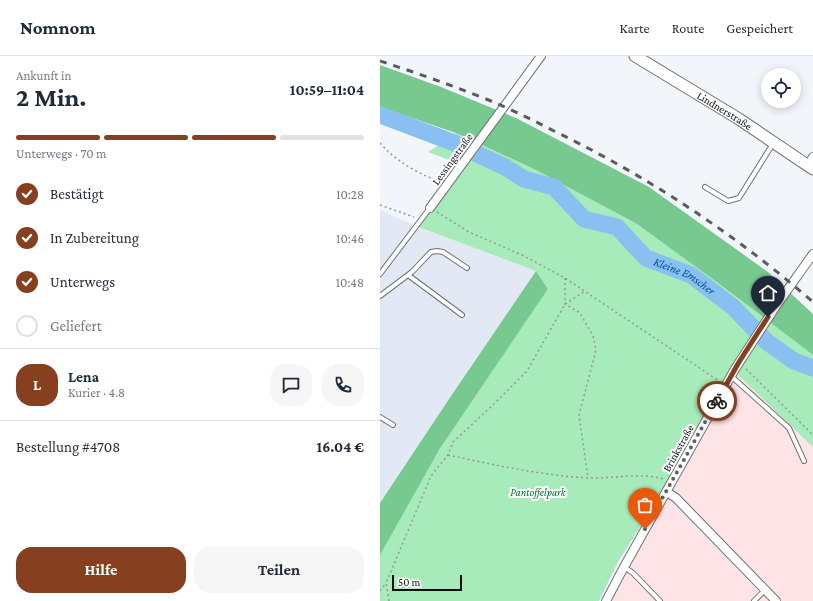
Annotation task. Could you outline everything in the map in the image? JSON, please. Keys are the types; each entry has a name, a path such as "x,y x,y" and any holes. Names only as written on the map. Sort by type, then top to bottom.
{"street":[{"name":"Lessingstraße","path":"430,208 541,56"},
{"name":"Lindnerstraße","path":"635,56 811,164"},
{"name":"Brinkstraße","path":"606,601 624,566 739,362 813,254"},
{"path":"667,492 676,498 776,601"}],"lane":[{"path":"705,187 728,201 739,198 774,142"},
{"name":"Lessingstraße","path":"380,274 430,208"},
{"path":"380,296 408,275 430,252 443,252 467,268"},
{"path":"408,275 462,315"},
{"path":"732,376 789,428 804,462"},
{"path":"380,417 393,425"},
{"path":"624,566 633,573 660,601"},
{"path":"754,601 765,590"}],"path":[{"path":"380,142 390,154 406,165 447,185"},
{"path":"380,205 421,220"},
{"path":"430,208 469,232 522,255 565,278 726,386"},
{"path":"565,278 565,304"},
{"path":"380,591 386,583 431,476 448,455 453,442 493,406 526,371 565,304 585,291"},
{"path":"565,304 580,313 593,336 596,350 579,415 588,478"},
{"path":"739,362 813,435"},
{"path":"448,455 511,468 550,474 588,478 642,476 662,478 672,482"},
{"path":"386,583 389,601"}],"shaded area":[{"path":"380,210 416,226 536,271 380,503"},
{"path":"736,373 813,447 813,601 611,601"}],"green space":[{"path":"380,65 441,87 516,118 649,187 768,272 813,314 813,355 637,224 536,170 456,133 380,107"},
{"name":"Pantoffelpark","path":"456,133 536,170 637,224 813,355 813,447 736,373 618,562 599,601 380,601 380,551 439,450 548,289 536,271 416,226 463,165 428,152"},
{"path":"536,271 548,289 439,450 380,555 380,503"}],"waterway":[{"name":"Kleine Emscher","path":"380,115 452,142 505,167 524,179 554,187 584,219 617,227 646,258 691,275 733,307 767,342 794,361 813,368"}],"railway":[{"path":"380,61 499,104 589,148 623,167 689,208 753,253 813,302"}],"way so far":[{"path":"645,529 717,401"}],"route":[{"path":"717,401 739,362 768,317"}]}
